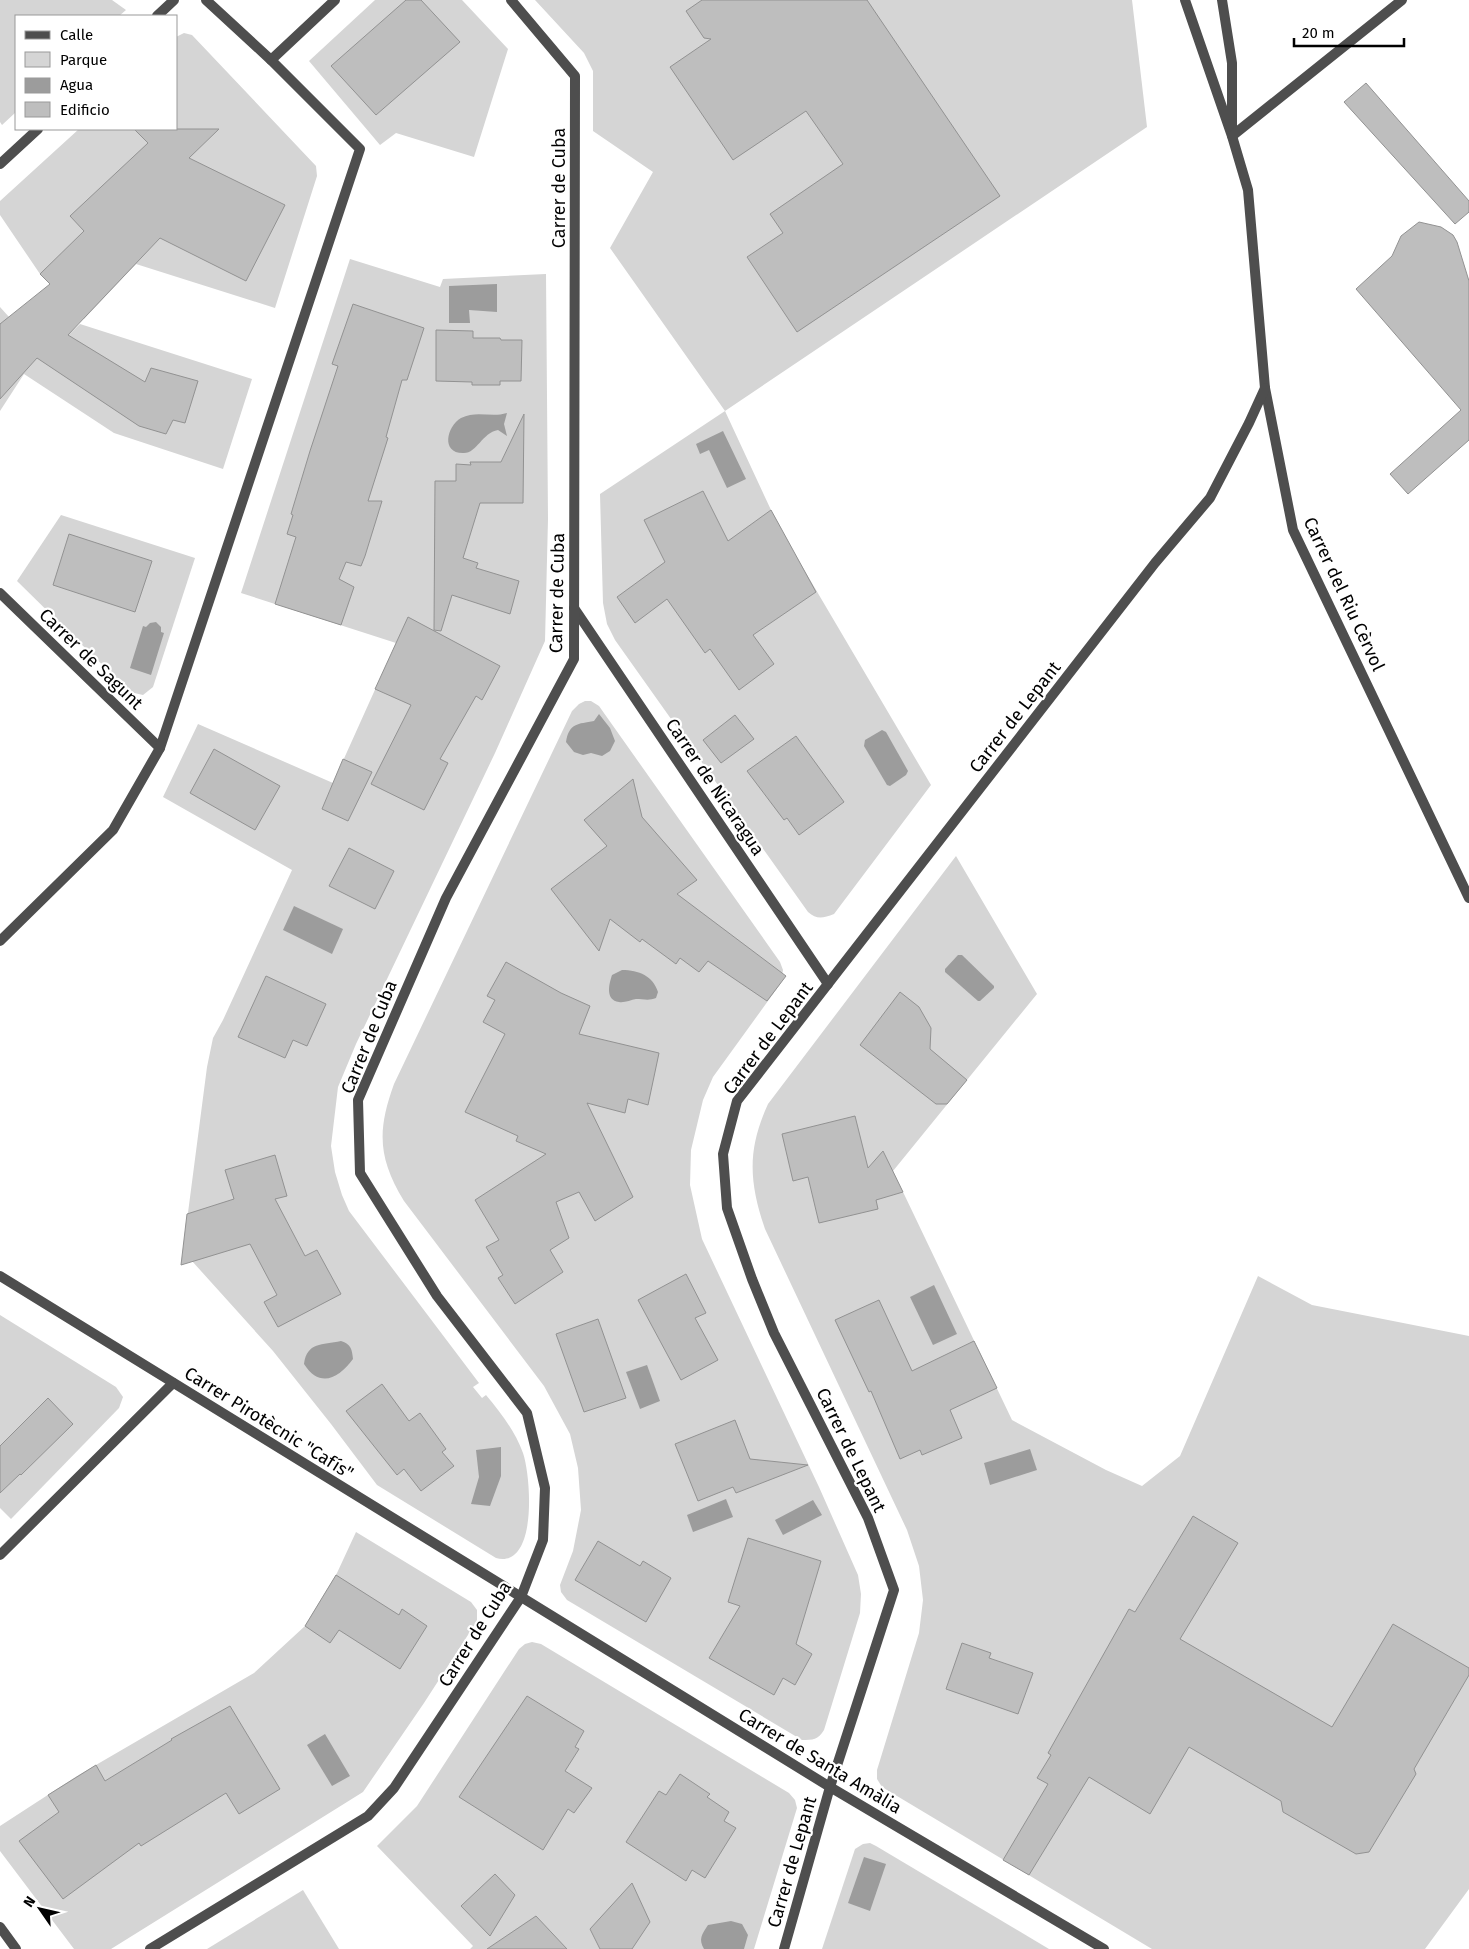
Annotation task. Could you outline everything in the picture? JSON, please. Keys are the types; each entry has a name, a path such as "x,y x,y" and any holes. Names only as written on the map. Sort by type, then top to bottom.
{"street":[{"path":"158,15 174,0"},
{"path":"0,941 113,830 160,748 360,149 271,60 206,0"},
{"path":"271,60 335,0"},
{"name":"Carrer de Cuba","path":"150,1949 368,1816 394,1788 521,1598 543,1540 546,1488 527,1413 437,1296 360,1172 358,1100 446,898 574,659 575,76 511,0"},
{"name":"Carrer del Riu Cèrvol","path":"1185,0 1232,136 1248,190 1265,388 1293,530 1469,898"},
{"name":"Carrer del Riu Cèrvol","path":"1222,0 1232,63 1232,136"},
{"path":"1232,136 1402,0"},
{"path":"0,164 37,130"},
{"name":"Carrer de Lepant","path":"784,1949 830,1788 894,1590 868,1518 774,1333 752,1279 727,1208 723,1154 737,1101 1154,563 1210,498 1265,388"},
{"name":"Carrer de Sagunt","path":"0,593 160,748"},
{"name":"Carrer de Nicaragua","path":"574,608 828,984"},
{"name":"Carrer Pirotècnic \"Cafís\"","path":"0,1276 521,1598"},
{"path":"0,1555 173,1383"},
{"name":"Carrer de Santa Amàlia","path":"521,1598 830,1788 1104,1949"},
{"path":"0,1927 16,1949"}],"green space":[{"path":"0,0 112,0 126,10 120,15 15,15 15,113 2,125 0,122"},
{"path":"375,0 462,0 508,49 474,157 396,133 380,145 309,61"},
{"path":"535,0 1132,0 1147,127 725,411 610,248 653,172 593,131 593,71 584,53"},
{"path":"184,33 192,35 316,166 317,176 275,308 136,264 84,319 40,274 0,215 0,201 78,130 178,130 178,36"},
{"path":"350,259 440,287 443,279 546,274 548,519 545,641 495,753 356,1044 338,1087 331,1146 335,1172 349,1211 479,1383 473,1387 482,1398 486,1395 492,1402 507,1422 520,1445 526,1465 528,1481 528,1518 525,1536 519,1549 510,1558 496,1558 377,1485 273,1351 183,1251 207,1067 213,1038 292,870 163,797 198,724 333,783 396,643 241,593"},
{"path":"0,307 9,317 61,342 80,324 252,379 223,469 114,433 24,374 0,411"},
{"path":"725,411 771,510 796,556 931,785 834,914 823,917 814,916 808,912 615,640 607,624 603,603 600,494"},
{"path":"61,515 195,558 153,687 143,695 130,692 17,581"},
{"path":"585,701 591,701 599,706 780,962 783,970 781,983 713,1077 703,1100 691,1150 690,1185 702,1239 819,1487 858,1575 861,1594 860,1613 824,1730 817,1738 802,1740 567,1600 561,1592 560,1585 573,1551 581,1510 578,1468 570,1434 544,1386 404,1201 395,1186 385,1157 383,1130 388,1101 394,1084 572,711"},
{"path":"956,856 1037,994 893,1171 1012,1420 1106,1470 1142,1486 1180,1456 1258,1276 1312,1305 1469,1336 1469,1889 1425,1949 1152,1949 882,1787 877,1779 877,1770 919,1633 923,1600 919,1566 907,1530 765,1229 753,1181 754,1151 756,1136 768,1104"},
{"path":"0,1315 116,1387 123,1397 119,1408 11,1519 0,1508"},
{"path":"356,1532 471,1602 477,1610 477,1621 424,1703 363,1792 111,1949 74,1949 0,1851 0,1826 77,1776 254,1673 305,1626 337,1573"},
{"path":"532,1642 541,1644 789,1793 795,1800 797,1808 754,1949 470,1949 473,1946 377,1846 417,1806 519,1649 525,1644"},
{"path":"870,1843 1049,1949 822,1949 855,1849 863,1844"},
{"path":"303,1890 339,1949 207,1949"}],"water":[{"path":"497,284 497,312 469,310 470,323 449,323 449,286"},
{"path":"507,413 504,424 507,436 498,430 492,432 473,450 464,453 457,452 449,445 449,433 461,418 478,414 495,415"},
{"path":"723,431 746,479 727,488 709,450 700,454 696,444"},
{"path":"156,622 161,627 161,632 164,633 151,675 130,668 143,626 146,627 150,623"},
{"path":"599,714 610,728 615,741 610,751 602,756 591,753 583,755 574,752 566,742 569,731 575,726 594,721"},
{"path":"882,730 886,732 908,771 906,775 890,786 887,785 864,746 865,740"},
{"path":"294,906 343,929 332,954 283,930"},
{"path":"958,955 962,955 994,986 980,1001 945,972 945,969"},
{"path":"622,970 634,971 649,978 656,986 658,992 656,998 648,1000 636,999 625,1002 615,1001 610,995 610,983 612,975"},
{"path":"934,1285 957,1334 933,1345 910,1297"},
{"path":"341,1341 349,1345 351,1350 353,1359 348,1366 336,1376 329,1378 316,1376 310,1372 304,1364 308,1352 312,1348 322,1344"},
{"path":"647,1365 660,1401 640,1409 626,1372"},
{"path":"501,1447 501,1476 490,1506 471,1504 479,1477 476,1450"},
{"path":"1030,1449 1037,1470 990,1485 984,1463"},
{"path":"726,1499 733,1517 693,1532 687,1515"},
{"path":"813,1500 822,1515 783,1535 775,1520"},
{"path":"325,1734 350,1776 332,1786 307,1745"},
{"path":"864,1857 886,1864 870,1911 848,1903"},
{"path":"731,1921 742,1924 748,1935 744,1949 704,1949 701,1937 708,1925"}],"building":[{"path":"406,0 421,0 460,42 376,115 331,66"},
{"path":"702,0 867,0 1000,196 797,332 747,257 783,233 770,214 843,164 806,111 733,160 670,67 711,39 704,38 686,11"},
{"path":"1366,83 1469,201 1469,212 1455,224 1344,102"},
{"path":"219,129 189,158 285,205 246,281 160,238 68,335 145,382 151,368 198,381 185,423 173,420 166,434 139,426 37,358 0,399 0,324 50,284 40,274 84,231 70,216 148,143 135,130"},
{"path":"1419,222 1441,227 1453,235 1469,281 1469,440 1408,494 1390,474 1461,410 1356,289 1392,256 1401,236"},
{"path":"353,304 424,328 407,380 402,380 386,437 388,438 368,501 382,501 365,556 361,566 346,562 339,579 354,587 341,625 275,604 296,537 287,534 293,515 291,514 338,366 332,364"},
{"path":"436,330 473,331 473,338 522,340 521,381 500,381 500,385 472,385 472,382 436,381"},
{"path":"524,414 523,503 480,503 463,558 478,563 476,568 519,581 510,614 452,595 441,631 434,630 435,481 456,481 456,464 471,465 470,462 501,462"},
{"path":"703,491 728,541 771,510 816,592 753,635 774,664 739,690 710,649 705,653 667,599 635,623 617,597 665,562 644,520"},
{"path":"69,534 152,561 135,612 53,585"},
{"path":"408,617 500,666 482,700 476,696 440,759 448,763 424,810 371,784 411,705 375,689"},
{"path":"735,715 754,739 721,763 703,740"},
{"path":"796,736 844,802 799,835 787,818 784,820 747,771"},
{"path":"214,749 280,786 255,830 190,793"},
{"path":"343,759 372,772 348,821 322,809"},
{"path":"633,779 642,817 697,880 677,894 786,976 767,1001 708,961 699,972 680,958 676,964 642,939 640,942 610,919 599,951 551,889 607,846 584,820"},
{"path":"349,848 394,871 375,909 329,886"},
{"path":"506,962 561,993 590,1006 579,1034 659,1053 648,1105 628,1099 625,1113 587,1103 633,1197 595,1221 579,1192 556,1202 569,1238 550,1250 563,1272 515,1304 498,1278 503,1275 486,1247 499,1240 475,1200 546,1154 516,1141 518,1136 465,1112 505,1034 483,1022 495,1000 487,996"},
{"path":"266,976 326,1004 307,1046 293,1040 285,1058 238,1037"},
{"path":"900,992 919,1007 931,1028 930,1049 967,1080 947,1104 936,1104 860,1045"},
{"path":"855,1116 868,1168 883,1151 903,1192 876,1200 878,1209 819,1223 808,1177 793,1181 782,1134"},
{"path":"275,1155 287,1196 275,1199 305,1256 317,1250 341,1294 278,1327 264,1302 277,1295 250,1244 181,1265 187,1214 234,1199 225,1170"},
{"path":"686,1274 706,1313 695,1318 718,1360 681,1380 638,1300"},
{"path":"879,1300 912,1371 974,1341 997,1388 950,1410 962,1438 922,1455 920,1450 900,1459 871,1391 869,1392 835,1320"},
{"path":"598,1319 626,1398 584,1412 556,1334"},
{"path":"382,1384 409,1421 420,1413 446,1449 442,1452 454,1466 421,1491 404,1469 397,1475 346,1411"},
{"path":"48,1398 73,1424 0,1493 0,1446"},
{"path":"735,1420 750,1459 808,1465 736,1493 733,1487 698,1501 675,1444"},
{"path":"1193,1516 1238,1543 1180,1639 1332,1727 1393,1624 1469,1668 1469,1675 1414,1769 1416,1774 1369,1852 1356,1854 1283,1812 1281,1801 1189,1747 1150,1814 1089,1777 1029,1875 1003,1860 1048,1784 1037,1778 1051,1755 1048,1753 1129,1609 1135,1612"},
{"path":"748,1538 821,1561 796,1644 812,1654 795,1685 783,1678 774,1695 709,1658 740,1606 728,1602"},
{"path":"598,1541 640,1566 643,1561 671,1578 646,1622 575,1580"},
{"path":"336,1575 399,1615 402,1609 427,1626 400,1669 339,1630 330,1643 305,1626"},
{"path":"962,1643 991,1653 989,1658 1033,1673 1018,1714 946,1689"},
{"path":"527,1696 584,1731 575,1747 579,1749 565,1771 592,1788 574,1813 568,1809 543,1850 459,1797"},
{"path":"230,1706 280,1789 239,1814 226,1793 141,1846 139,1843 63,1899 19,1841 59,1812 48,1795 96,1765 105,1781 171,1739"},
{"path":"680,1774 710,1794 707,1797 729,1812 724,1821 736,1828 705,1878 692,1870 686,1881 626,1842 659,1791 666,1795"},
{"path":"495,1874 515,1895 490,1936 461,1906"},
{"path":"632,1883 650,1922 632,1949 600,1949 590,1929"},
{"path":"536,1916 567,1949 487,1949"}]}
